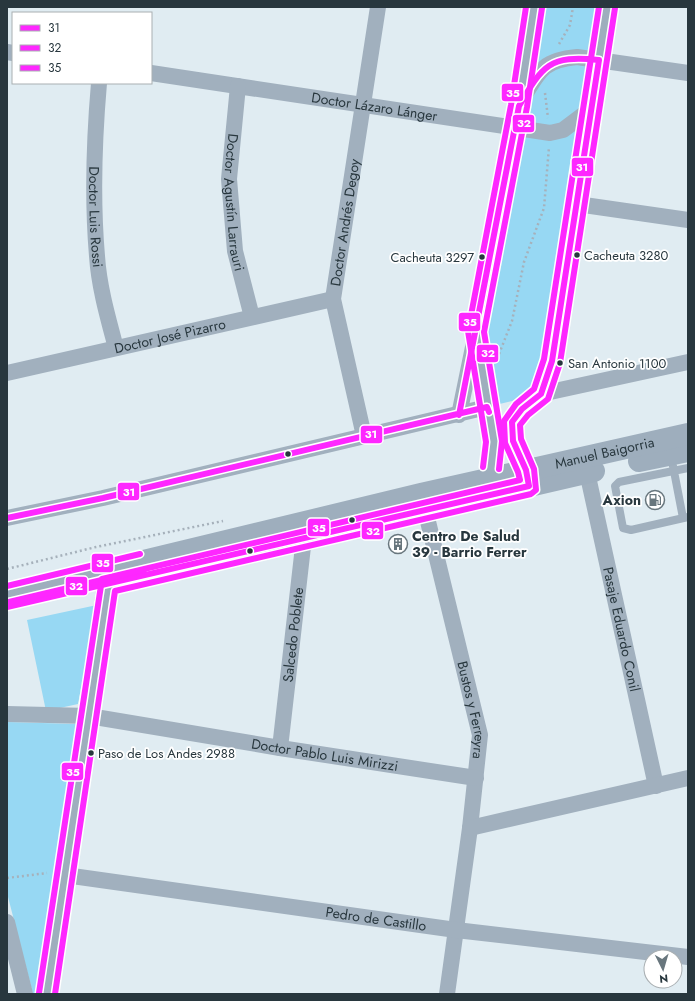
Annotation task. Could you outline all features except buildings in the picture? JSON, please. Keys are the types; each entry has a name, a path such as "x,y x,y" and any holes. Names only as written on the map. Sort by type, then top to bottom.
{"main road":[{"path":"490,487 494,442 487,407 476,332 519,106 534,7"},
{"path":"528,478 513,441 512,422 522,409 541,394 552,361 607,7"},
{"path":"487,407 541,394"},
{"name":"Manuel Baigorria","path":"528,478 587,472 645,460 677,450"},
{"name":"Manuel Baigorria","path":"7,607 109,577 423,502 528,478 645,460"},
{"path":"47,994 57,874 89,716 109,577"},
{"name":"Manuel Baigorria","path":"7,594 109,577"}],"street":[{"name":"Doctor Andrés Degoy","path":"364,436 333,299 378,7"},
{"path":"519,106 536,77 548,64 565,58 577,57 688,73"},
{"name":"Doctor Lázaro Lánger","path":"152,73 550,133 563,130 591,109"},
{"name":"Doctor Luis Rossi","path":"99,84 93,182 97,256 104,297 116,348"},
{"name":"Doctor Agustín Larrauri","path":"238,86 229,179 235,250 252,317"},
{"path":"577,204 688,220"},
{"name":"Doctor José Pizarro","path":"7,373 333,299"},
{"path":"459,415 476,332"},
{"path":"541,394 688,362"},
{"path":"8,514 103,498 459,415 487,407"},
{"name":"Pasaje Eduardo Conil","path":"587,472 656,786"},
{"name":"Bustos y Ferreyra","path":"423,502 478,720 480,745 447,994"},
{"name":"Salcedo Poblete","path":"280,748 305,530"},
{"name":"Doctor Pablo Luis Mirizzi","path":"7,714 89,716 280,748 476,778"},
{"path":"470,828 688,778"},
{"name":"Pedro de Castillo","path":"57,874 456,930 688,957"},
{"path":"7,922 25,994"}],"lane":[{"path":"677,450 686,518 631,530 623,528 615,486 616,483 645,460 677,450"},
{"path":"677,450 688,468"}],"path":[{"path":"548,64 570,25 573,7"},
{"path":"498,356 512,321 524,262 544,208 550,133 544,92"},
{"path":"7,878 57,874"}],"shaded area":[{"path":"534,7 607,7 541,394 487,407 478,349"},
{"path":"97,605 78,704 46,711 27,620"},
{"path":"7,722 76,724 36,994 33,994 7,893"}],"transit line":[{"name":"35","path":"483,467 486,442 468,331 511,105 526,7"},
{"name":"35","path":"39,993 102,579 520,480 505,443 504,421 516,404 534,389 544,359 599,7"},
{"name":"32","path":"499,469 502,441 484,332 527,107 542,8"},
{"name":"32","path":"55,994 115,591 531,494 536,490 534,469 521,439 520,425 528,415 548,399 560,363 615,8"},
{"name":"31","path":"7,607 529,486 526,470 513,441 512,422 522,409 541,394 552,361 599,60 569,59 549,66 535,81 519,106 459,415"},
{"name":"31","path":"7,518 103,498 487,407 489,412"},
{"name":"35","path":"7,586 140,554"},
{"name":"32","path":"9,602 144,570"}],"place":[{"name":"Cacheuta 3280","path":"577,255"},
{"name":"Cacheuta 3297","path":"482,257"},
{"name":"San Antonio 1100","path":"560,363"},
{"name":"Axion","path":"655,500"},
{"name":"Centro De Salud 39 - Barrio Ferrer","path":"398,544"},
{"name":"Paso de Los Andes 2988","path":"91,753"}]}
